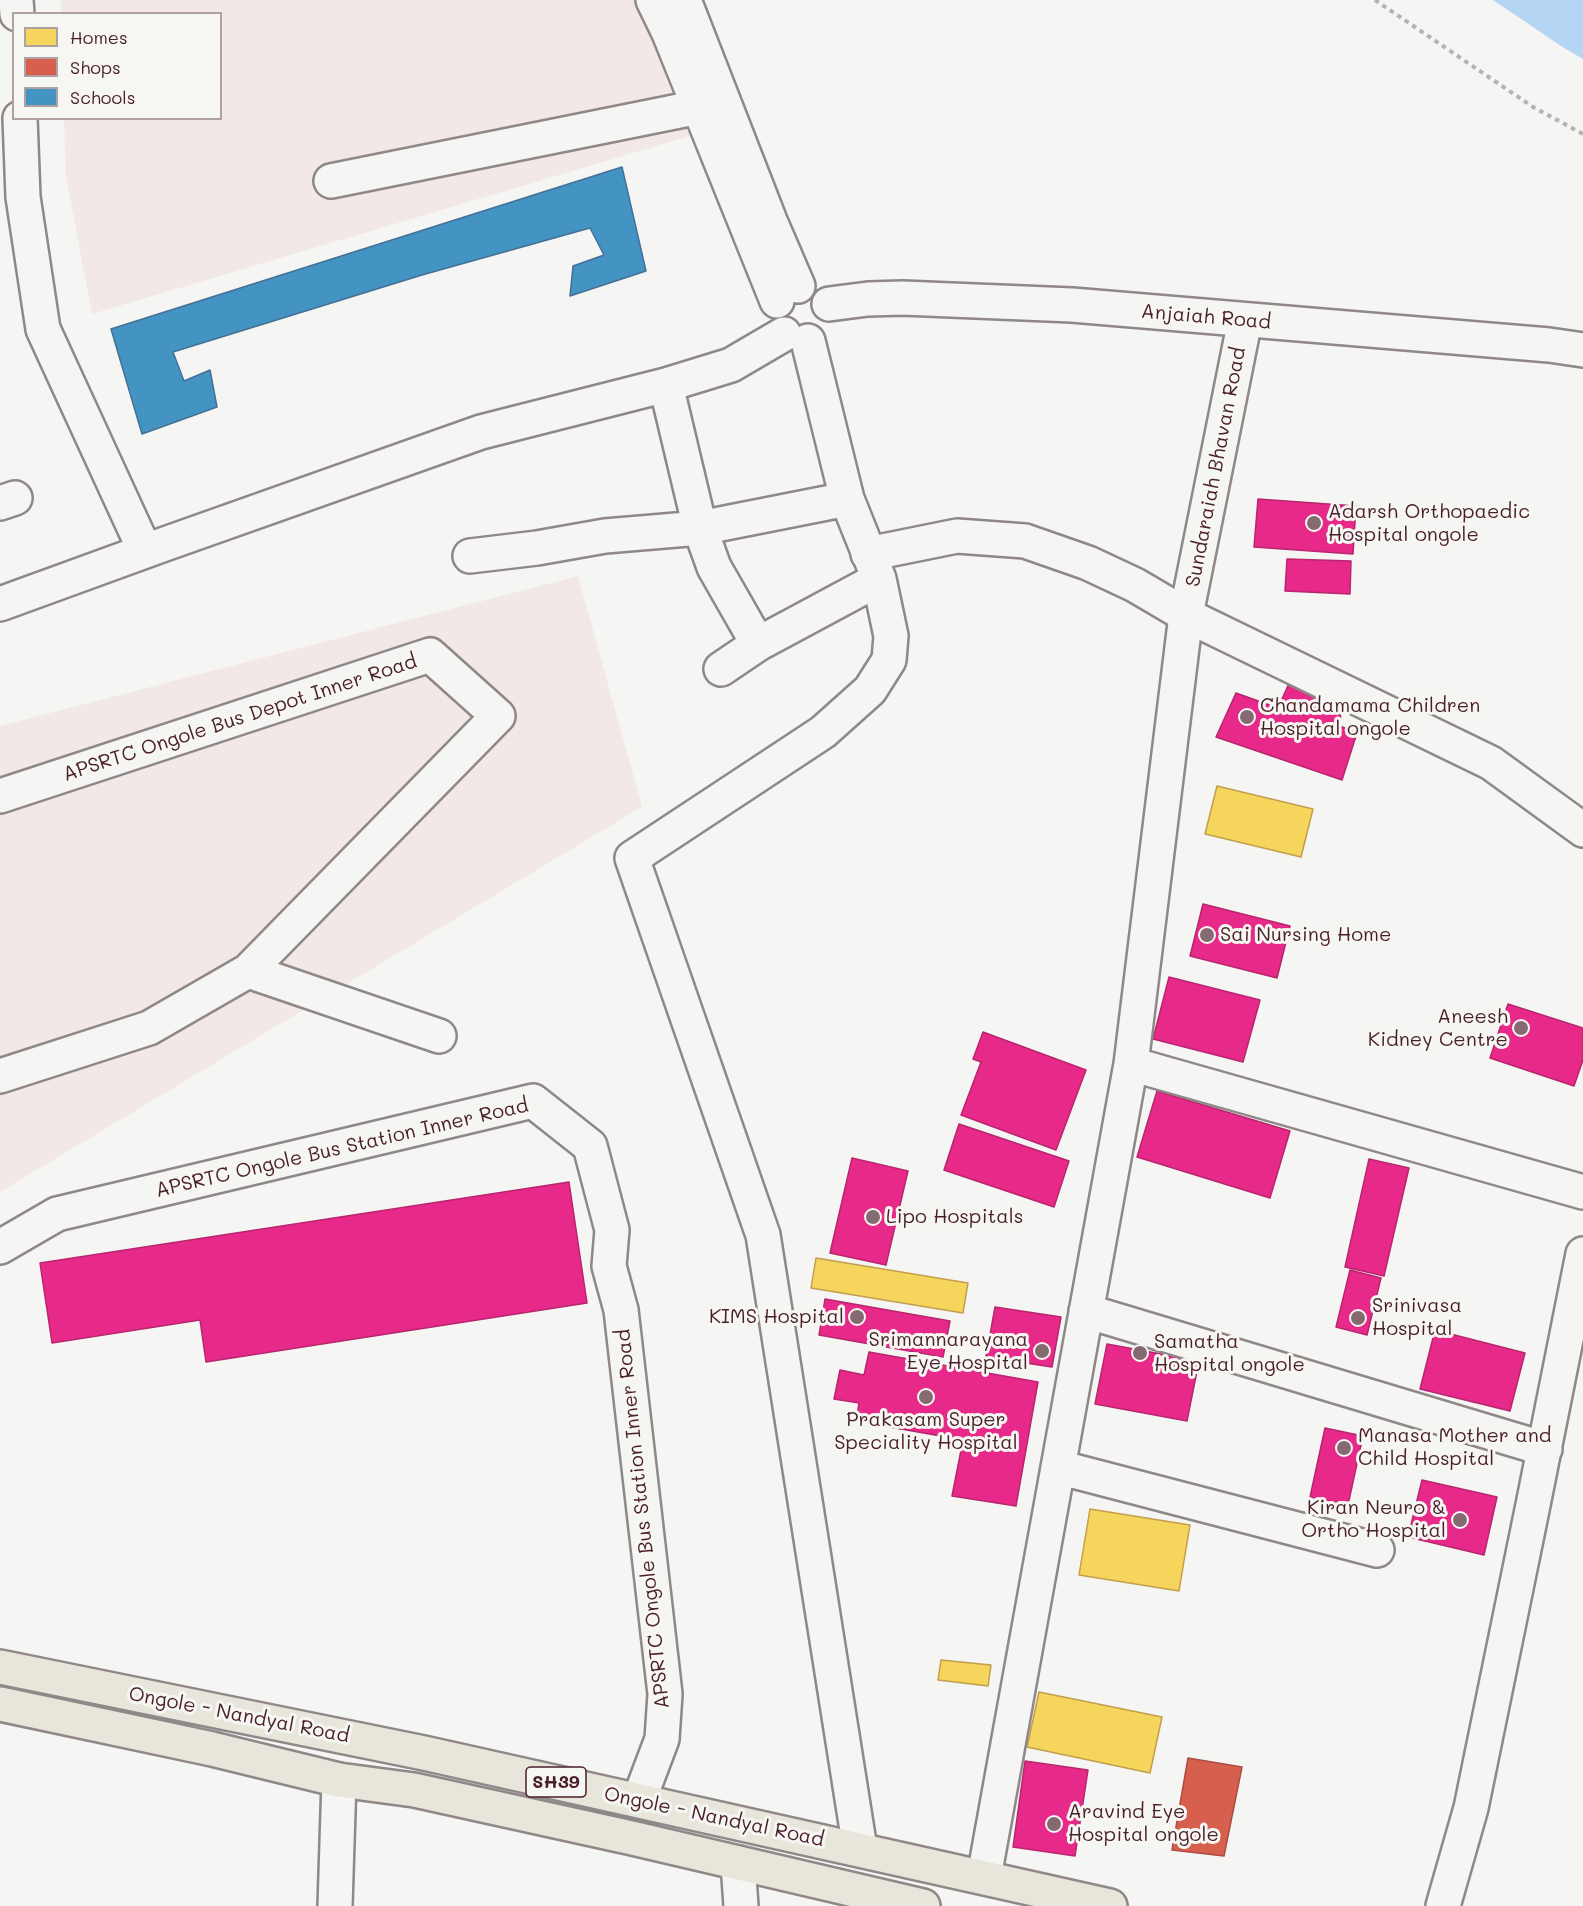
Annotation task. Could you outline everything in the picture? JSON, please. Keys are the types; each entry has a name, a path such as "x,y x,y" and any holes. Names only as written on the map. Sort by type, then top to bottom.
{"main road":[{"name":"Ongole - Nandyal Road","path":"0,1667 423,1753 1110,1906"},
{"name":"Ongole - Nandyal Road","path":"0,1704 212,1749 339,1780 414,1790 632,1838 738,1863 863,1898 923,1906"},
{"path":"632,1838 639,1800"}],"street":[{"path":"653,0 699,107 788,293"},
{"path":"684,0 770,221 788,293 774,318 778,327 796,338 847,499 873,567 891,636 889,660 870,690 822,732 632,858 763,1235 860,1849"},
{"path":"331,181 699,107"},
{"path":"20,120 23,197 43,329 145,551"},
{"path":"0,604 481,432 666,385 731,365 796,338 819,336 827,327 830,315 829,304 822,293 811,287 788,293"},
{"name":"Anjaiah Road","path":"829,304 868,299 903,298 1072,305 1537,344 1583,350"},
{"name":"Sundaraiah Bhavan Road","path":"984,1877 1131,1064 1186,615 1245,320"},
{"path":"666,385 700,528 714,567 758,644"},
{"path":"470,556 537,548 605,536 700,528 847,499"},
{"path":"721,669 873,567 957,536 1025,541 1088,563 1135,585 1186,615 1491,762 1583,830"},
{"name":"APSRTC Ongole Bus Depot Inner Road","path":"0,796 430,655 498,716 248,971 148,1028 0,1076"},
{"path":"248,971 439,1036"},
{"path":"1131,1064 1583,1192"},
{"name":"APSRTC Ongole Bus Station Inner Road","path":"0,1247 57,1214 533,1101 590,1146 612,1230 609,1266 621,1310 665,1694 662,1739 639,1800"},
{"path":"1443,1906 1471,1808 1583,1254"},
{"path":"1086,1311 1545,1449"},
{"path":"1058,1467 1377,1550"},
{"path":"335,1906 339,1780"},
{"path":"738,1863 741,1906"}],"path":[{"path":"1375,0 1533,107 1583,134"}],"shaded area":[{"path":"61,0 636,0 644,14 667,81 690,136 92,314 66,176 64,120 222,120 222,12 61,12"},
{"path":"578,576 642,807 0,1192 0,726"}],"water":[{"path":"1493,0 1583,0 1583,59 1564,48"}],"building: Homes":[{"path":"1217,786 1313,809 1301,857 1205,834"},
{"path":"816,1258 968,1283 963,1313 811,1288"},
{"path":"1090,1509 1190,1525 1179,1591 1079,1575"},
{"path":"941,1660 991,1665 988,1686 938,1680"},
{"path":"1039,1692 1162,1717 1150,1773 1027,1747"}],"building: Shops":[{"path":"1188,1758 1242,1767 1224,1856 1172,1850"}],"building: Schools":[{"path":"622,167 646,271 570,296 573,266 604,255 590,228 422,275 173,352 184,381 210,370 217,407 142,434 111,329"}],"building: Health":[{"path":"1258,499 1356,506 1353,554 1254,547"},
{"path":"1287,559 1351,561 1350,594 1285,591"},
{"path":"1290,681 1341,706 1340,726 1357,733 1342,780 1216,737 1236,693 1278,708"},
{"path":"1203,904 1290,926 1277,978 1190,956"},
{"path":"1169,977 1260,1000 1243,1062 1153,1039"},
{"path":"1508,1004 1583,1028 1583,1060 1574,1086 1490,1058"},
{"path":"983,1032 1086,1070 1056,1150 961,1115 981,1062 973,1059"},
{"path":"1157,1091 1290,1131 1270,1198 1137,1157"},
{"path":"959,1124 1069,1161 1054,1207 944,1170"},
{"path":"852,1158 908,1171 886,1265 830,1253"},
{"path":"1369,1159 1409,1168 1384,1276 1345,1267"},
{"path":"569,1182 587,1303 206,1362 200,1320 52,1343 40,1263"},
{"path":"1350,1270 1381,1278 1367,1335 1336,1327"},
{"path":"825,1299 950,1321 943,1357 819,1335"},
{"path":"995,1307 1061,1317 1052,1367 986,1357"},
{"path":"1435,1330 1525,1353 1510,1411 1420,1389"},
{"path":"1107,1344 1199,1361 1187,1421 1095,1404"},
{"path":"869,1352 1038,1382 1016,1506 952,1496 963,1440 856,1421 859,1403 834,1399 840,1370 864,1375"},
{"path":"1325,1428 1363,1436 1348,1505 1310,1497"},
{"path":"1422,1480 1497,1497 1484,1555 1408,1537"},
{"path":"1025,1761 1088,1770 1075,1856 1013,1847"}],"place":[{"name":"Adarsh Orthopaedic Hospital ongole","path":"1314,523"},
{"name":"Chandamama Children Hospital ongole","path":"1247,717"},
{"name":"Sai Nursing Home","path":"1207,935"},
{"name":"Aneesh Kidney Centre","path":"1521,1028"},
{"name":"Lipo Hospitals","path":"873,1217"},
{"name":"KIMS Hospital","path":"857,1317"},
{"name":"Srinivasa Hospital","path":"1358,1318"},
{"name":"Srimannarayana Eye Hospital","path":"1042,1351"},
{"name":"Samatha Hospital ongole","path":"1140,1353"},
{"name":"Prakasam Super Speciality Hospital","path":"926,1397"},
{"name":"Manasa Mother and Child Hospital","path":"1344,1448"},
{"name":"Kiran Neuro & Ortho Hospital","path":"1460,1520"},
{"name":"Aravind Eye Hospital ongole","path":"1054,1824"}]}
